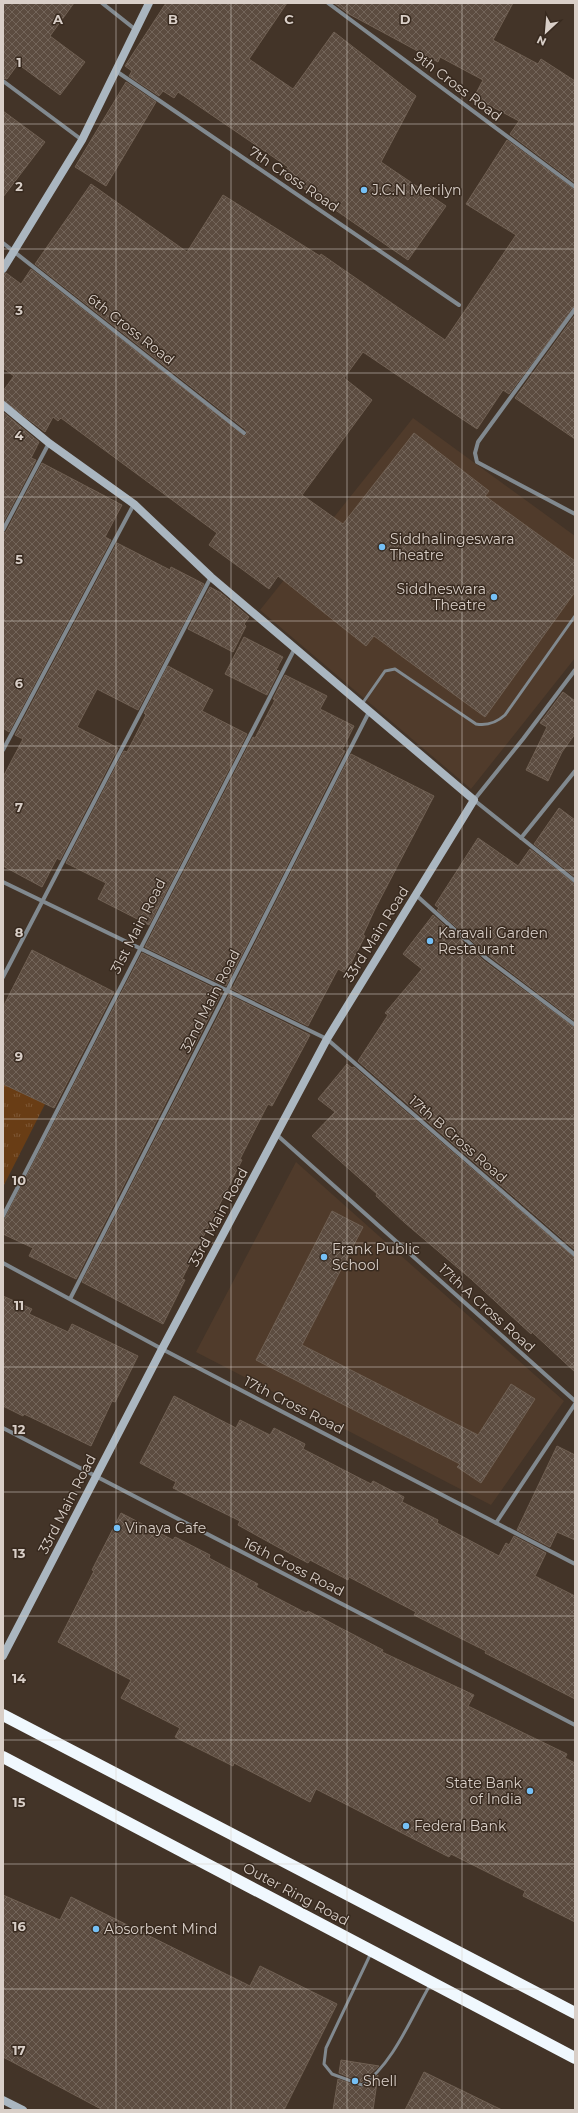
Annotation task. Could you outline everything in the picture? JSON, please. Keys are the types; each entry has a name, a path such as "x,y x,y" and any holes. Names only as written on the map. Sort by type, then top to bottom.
{"highway":[{"name":"Outer Ring Road","path":"3,1715 575,2013"},
{"name":"Outer Ring Road","path":"3,1757 575,2058"}],"street":[{"path":"102,3 136,30"},
{"path":"3,269 82,140 149,3"},
{"name":"9th Cross Road","path":"328,3 575,187"},
{"name":"7th Cross Road","path":"116,71 460,306"},
{"path":"3,81 82,140"},
{"name":"6th Cross Road","path":"3,243 244,433"},
{"path":"575,309 478,442 475,453 477,462 575,513"},
{"path":"3,405 49,443 134,504 212,577 369,712 474,800 575,881"},
{"path":"3,530 49,443"},
{"path":"3,750 134,504"},
{"path":"3,977 212,577"},
{"name":"31st Main Road","path":"3,1216 139,947 295,648"},
{"path":"474,800 524,739 575,670"},
{"name":"32nd Main Road","path":"70,1299 369,712"},
{"path":"521,838 575,771"},
{"name":"33rd Main Road","path":"3,1656 162,1349 327,1039 474,800"},
{"name":"17th B Cross Road","path":"3,882 139,947 227,992 327,1039 575,1255"},
{"path":"416,894 486,958 575,1025"},
{"name":"17th A Cross Road","path":"277,1134 575,1403"},
{"name":"17th Cross Road","path":"3,1263 162,1349 575,1564"},
{"path":"496,1523 575,1403"},
{"name":"16th Cross Road","path":"3,1428 575,1725"},
{"path":"3,2100 22,2110"}],"lane":[{"path":"361,705 385,671 390,669 401,672 476,724 486,725 495,722 505,715 575,616"},
{"path":"372,1951 326,2048 324,2064 332,2074 362,2085 374,2078 387,2061 432,1982"}],"shaded area":[{"path":"413,418 575,536 575,658 471,789 260,610"},
{"name":"Frank Public School","path":"296,1162 564,1401 491,1505 196,1352"}],"green space":[{"path":"3,1084 45,1104 3,1187"}],"building":[{"path":"3,3 74,3 50,36 85,62 60,95 18,64 7,79 3,78"},
{"path":"166,3 287,3 249,59 293,89 334,32 416,96 381,162 446,206 408,260 283,174 288,167 178,92 174,98 163,91 159,96 129,76 132,71 125,66"},
{"path":"334,3 513,3 493,40 538,64 541,59 575,81 575,183 510,134 519,121 474,97 483,80 440,57 438,62 349,14"},
{"path":"126,82 156,102 106,186 75,167"},
{"path":"3,111 45,142 3,197"},
{"path":"507,140 575,190 575,306 509,394 503,390 477,429 363,352 344,378 372,400 302,495 343,524 414,433 489,491 485,496 575,561 575,592 485,717 374,636 366,646 278,576 269,589 209,545 217,533 61,418 58,421 53,417 45,432 3,400 3,391 14,376 3,368 3,274 6,273 21,284 31,269 245,436 247,434 246,430 35,264 91,184 187,252 223,195 320,256 321,254 445,340 516,235 466,204"},
{"path":"575,315 575,439 515,398"},
{"path":"3,412 39,442 31,458 36,460 3,523"},
{"path":"42,463 122,505 105,537 111,540 9,732 3,728 3,533 6,532"},
{"path":"117,543 170,570 171,567 204,584 138,710 97,689 77,727 118,748 60,860 57,858 42,887 3,866 3,777 23,739 15,735"},
{"path":"210,587 221,593 249,617 244,624 246,626 233,652 188,629"},
{"path":"244,637 283,657 276,670 279,671 267,695 225,674"},
{"path":"168,666 213,690 202,711 247,734 149,925 98,899 106,883 66,863 124,751 127,752 146,715 144,713"},
{"path":"285,675 327,696 320,709 354,726 342,750 345,751 226,986 145,947 253,737 255,738 275,700 273,699"},
{"path":"563,692 575,701 575,734 562,752 548,781 526,770 547,727 540,723"},
{"path":"351,754 434,796 375,909 363,935 365,936 346,973 338,969 308,1026 232,989"},
{"path":"559,808 575,820 575,877 534,844"},
{"path":"478,838 518,866 530,849 575,884 575,1021 488,955 437,910 439,908 435,905"},
{"path":"433,915 484,961 575,1028 575,1250 358,1061 388,1015 385,1013 422,969 403,954"},
{"path":"32,950 114,992 54,1108 3,1084 3,1007"},
{"path":"142,953 222,992 76,1279 29,1256 33,1248 3,1234 3,1222"},
{"path":"229,995 310,1035 272,1106 268,1104 240,1159 242,1160 182,1279 185,1280 163,1324 82,1282"},
{"path":"347,1064 352,1068 354,1067 575,1258 575,1372 532,1332 531,1334 471,1279 405,1223 376,1196 377,1194 312,1136 335,1112 318,1099"},
{"path":"332,1211 363,1227 302,1345 478,1435 511,1384 535,1399 481,1483 457,1467 460,1464 256,1360"},
{"path":"3,1296 32,1309 29,1314 68,1332 72,1324 138,1356 115,1402 112,1401 91,1446 24,1414 23,1416 3,1406"},
{"path":"174,1396 236,1428 240,1420 270,1435 274,1428 305,1444 303,1449 371,1484 373,1481 404,1497 402,1502 438,1520 437,1523 499,1556 506,1543 509,1545 514,1536 546,1553 535,1576 575,1596 575,1699 485,1653 486,1651 414,1615 416,1612 349,1577 348,1580 310,1560 308,1563 238,1525 240,1521 173,1488 176,1482 140,1463"},
{"path":"557,1446 575,1455 575,1540 557,1532 550,1547 517,1530"},
{"path":"121,1513 173,1540 175,1537 210,1555 209,1558 258,1584 256,1587 306,1613 308,1611 383,1650 382,1652 474,1695 468,1706 567,1754 565,1758 575,1763 575,1922 523,1896 525,1891 451,1854 449,1857 316,1789 310,1802 234,1763 233,1766 175,1737 180,1728 121,1698 131,1680 58,1642"},
{"path":"3,1895 60,1920 71,1897 250,1986 260,1966 337,2004 284,2110 103,2110 3,2057"},
{"path":"341,2060 379,2066 361,2082 339,2073"},
{"path":"424,2072 502,2110 405,2110"},
{"path":"378,2075 373,2110 333,2110 338,2079 362,2088"}],"place":[{"name":"J.C.N Merilyn","path":"364,190"},
{"name":"Siddhalingeswara Theatre","path":"382,547"},
{"name":"Siddheswara Theatre","path":"494,597"},
{"name":"Karavali Garden Restaurant","path":"430,941"},
{"name":"Frank Public School","path":"324,1257"},
{"name":"Vinaya Cafe","path":"117,1528"},
{"name":"State Bank of India","path":"530,1791"},
{"name":"Federal Bank","path":"406,1826"},
{"name":"Absorbent Mind","path":"96,1929"},
{"name":"Shell","path":"355,2081"}]}
